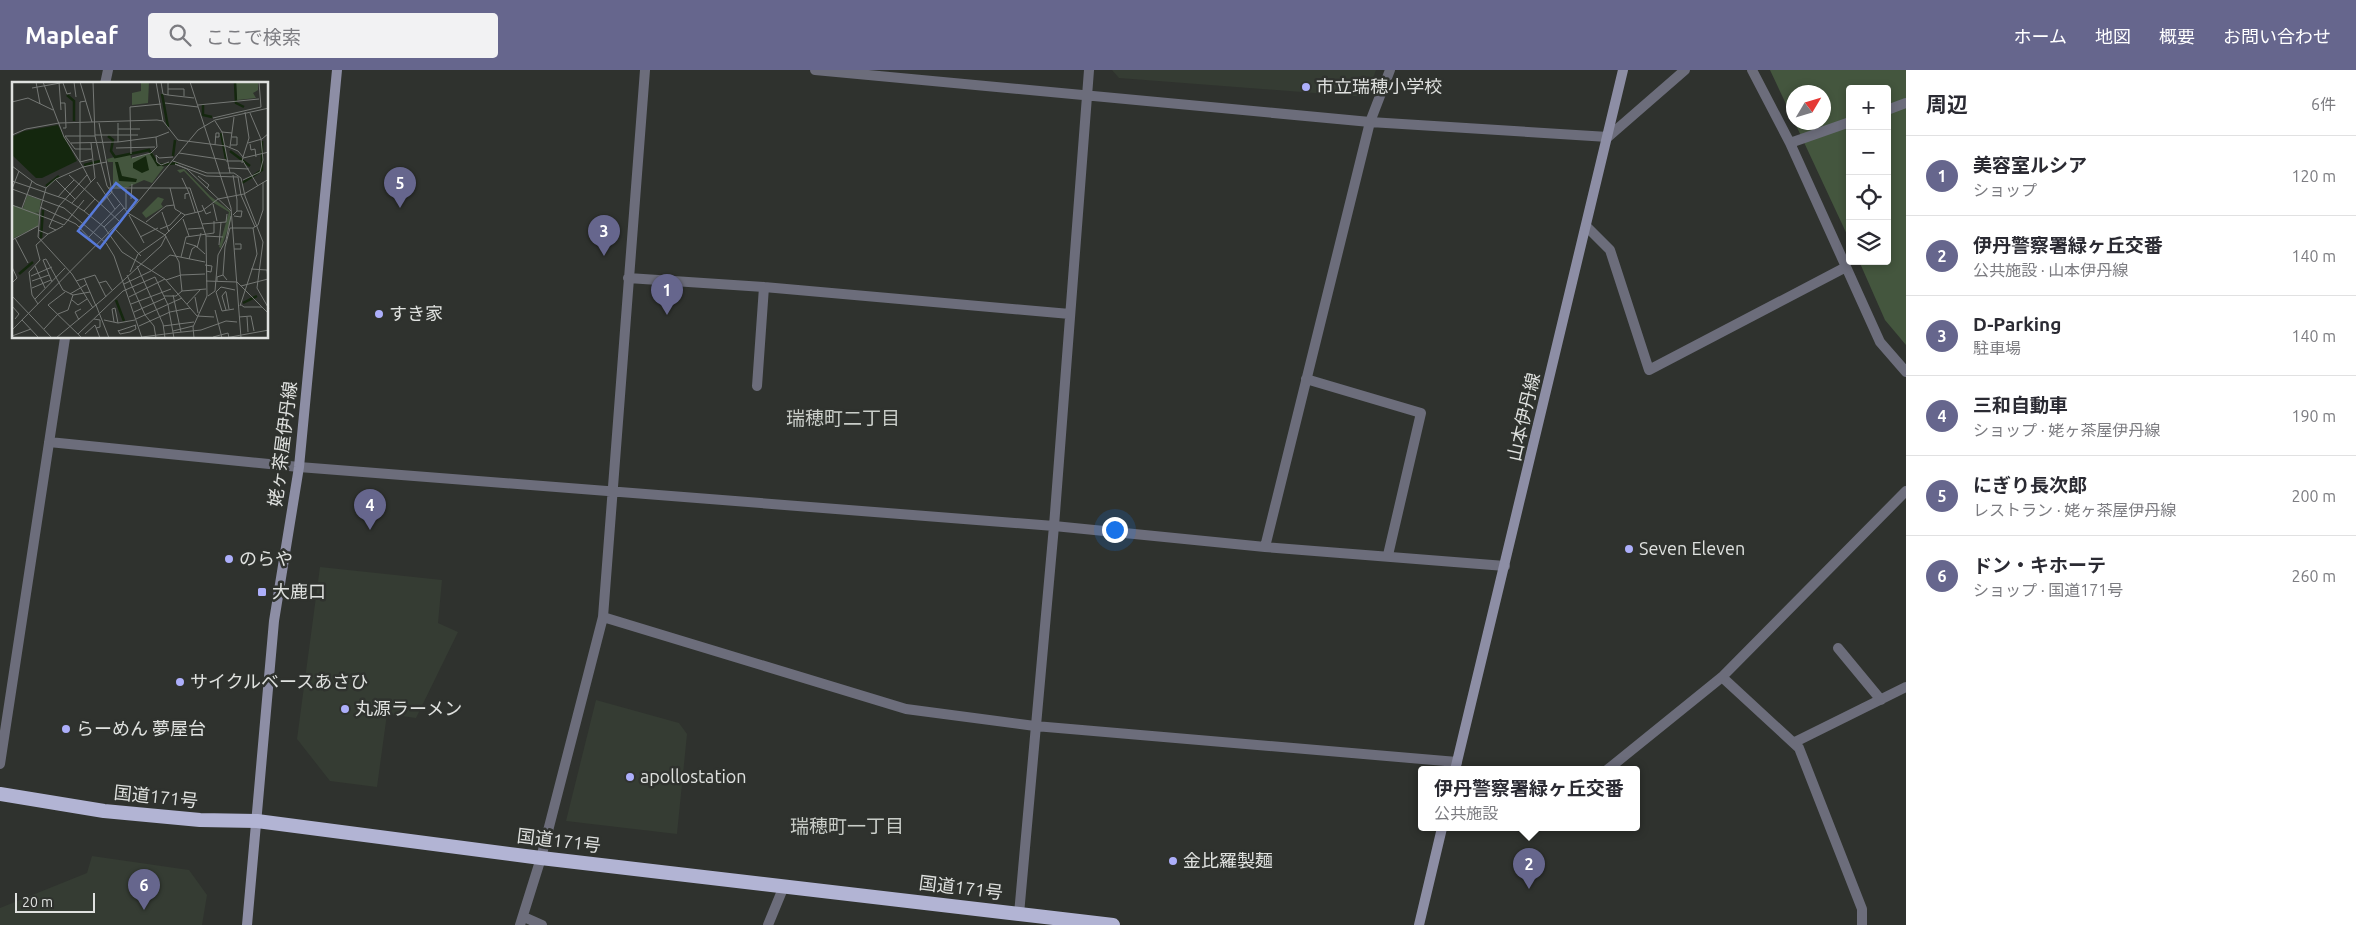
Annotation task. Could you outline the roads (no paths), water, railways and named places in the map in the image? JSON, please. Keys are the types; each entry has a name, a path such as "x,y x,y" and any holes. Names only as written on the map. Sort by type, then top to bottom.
{"highway":[{"name":"国道171号","path":"0,794 104,811 200,820 257,821 541,858 1113,925"}],"main road":[{"name":"姥ヶ茶屋伊丹線","path":"257,821 262,741 278,591 299,467 336,70"},
{"name":"山本伊丹線","path":"1456,766 1624,70"},
{"path":"247,925 257,821"},
{"path":"1419,925 1441,831"}],"street":[{"path":"542,925 522,921 541,858 603,617 645,70"},
{"path":"815,70 1370,122 1608,137 1685,70"},
{"path":"1019,914 1054,526 1089,70"},
{"path":"1265,547 1370,122 1390,70"},
{"path":"1752,70 1790,143 1880,342 1906,372"},
{"path":"1891,109 1906,103"},
{"path":"1790,143 1846,123"},
{"path":"1586,226 1610,250 1649,370 1846,267"},
{"path":"628,278 764,287 1070,314"},
{"path":"757,386 764,287"},
{"path":"0,764 65,339"},
{"path":"1306,379 1421,413 1388,555"},
{"path":"49,442 299,467 1054,526 1265,547 1388,555 1505,566"},
{"path":"1612,766 1722,677 1906,491"},
{"path":"603,617 906,709 1036,726 1456,766"},
{"path":"1838,648 1881,700"},
{"path":"1722,677 1794,742 1862,909 1862,925"},
{"path":"1794,742 1906,687"},
{"path":"768,925 784,886"}],"place":[{"name":"市立瑞穂小学校","path":"1306,87"},
{"name":"にぎり長次郎","path":"400,208"},
{"name":"D-Parking","path":"604,256"},
{"name":"すき家","path":"379,314"},
{"name":"美容室ルシア","path":"667,315"},
{"name":"三和自動車","path":"370,530"},
{"name":"Seven Eleven","path":"1629,549"},
{"name":"のらや","path":"229,559"},
{"name":"大鹿口","path":"262,592"},
{"name":"サイクルベースあさひ","path":"180,682"},
{"name":"丸源ラーメン","path":"345,709"},
{"name":"らーめん 夢屋台","path":"66,729"},
{"name":"apollostation","path":"630,777"},
{"name":"金比羅製麺","path":"1173,861"},
{"name":"伊丹警察署緑ヶ丘交番","path":"1529,889"},
{"name":"ドン・キホーテ","path":"144,910"}],"district":[{"name":"瑞穂町二丁目","path":"843,418"},
{"name":"瑞穂町一丁目","path":"847,826"}]}
